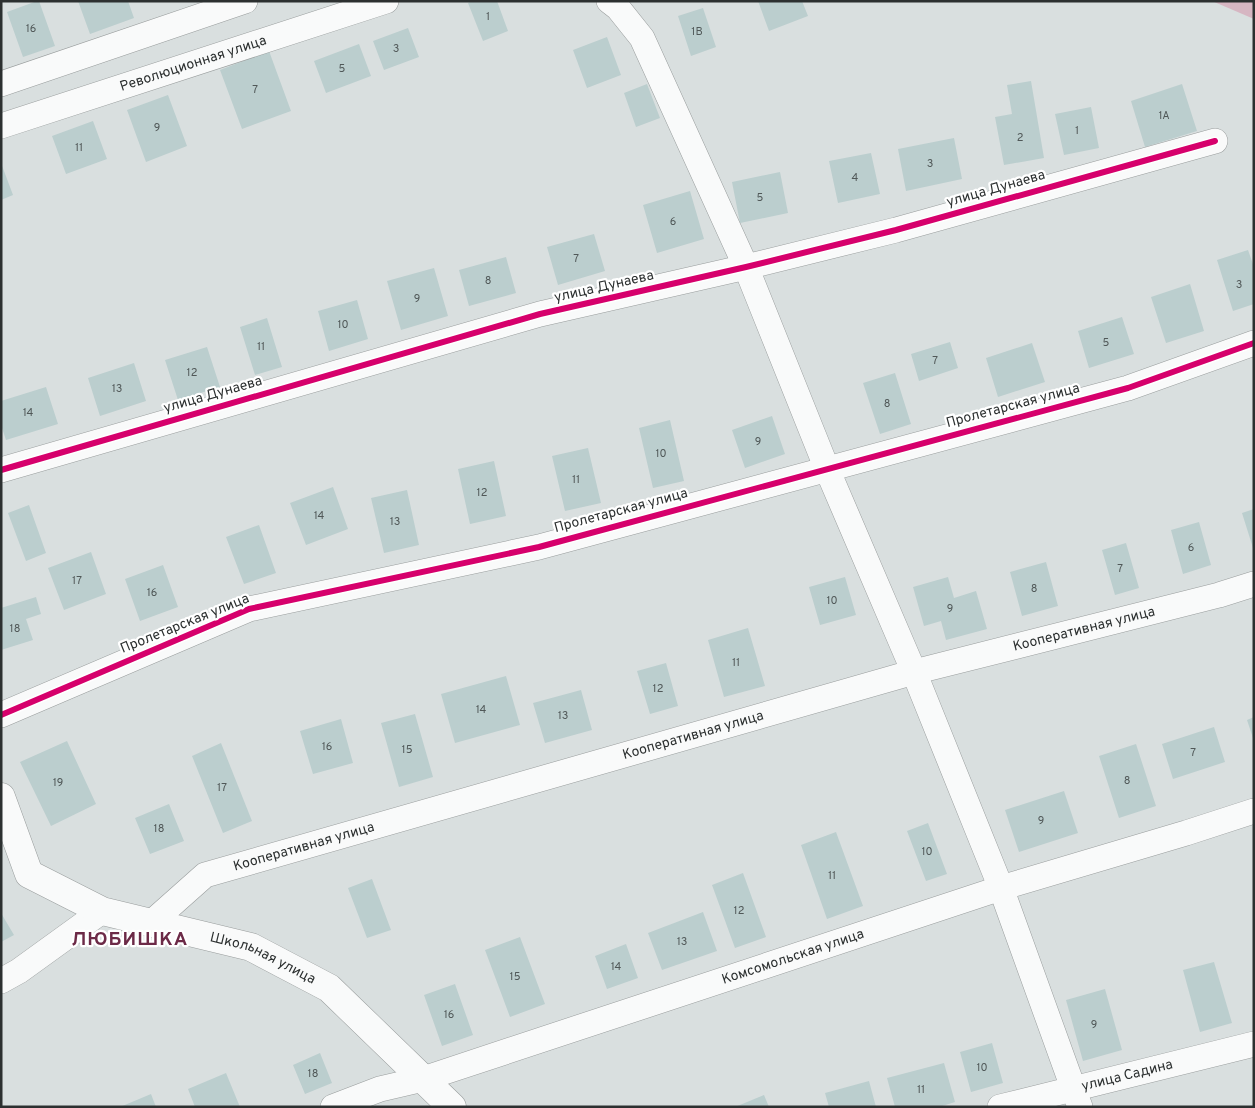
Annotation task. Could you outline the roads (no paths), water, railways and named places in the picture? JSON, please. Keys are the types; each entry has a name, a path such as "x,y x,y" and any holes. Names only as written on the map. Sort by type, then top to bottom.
{"street":[{"path":"1,84 245,1"},
{"name":"Революционная улица","path":"1,126 349,7 386,1"},
{"path":"620,3 642,38 746,267 827,469 914,672 1001,888 1076,1098"},
{"name":"улица Дунаева","path":"1,470 540,314 746,267 896,230 1215,141"},
{"name":"Пролетарская улица","path":"1,714 249,609 539,547 1128,388 1254,343"},
{"name":"Кооперативная улица","path":"151,923 205,875 914,672 1254,584"},
{"name":"Школьная улица","path":"1,797 29,874 102,911 251,947 329,988 452,1107"},
{"name":"Комсомольская улица","path":"333,1107 380,1090 423,1079 1001,888 1254,811"},
{"path":"1,981 19,972 102,911"},
{"name":"улица Садина","path":"1000,1107 1076,1098 1254,1044"}],"district":[{"name":"ЛЮБИШКА","path":"130,940"}]}
